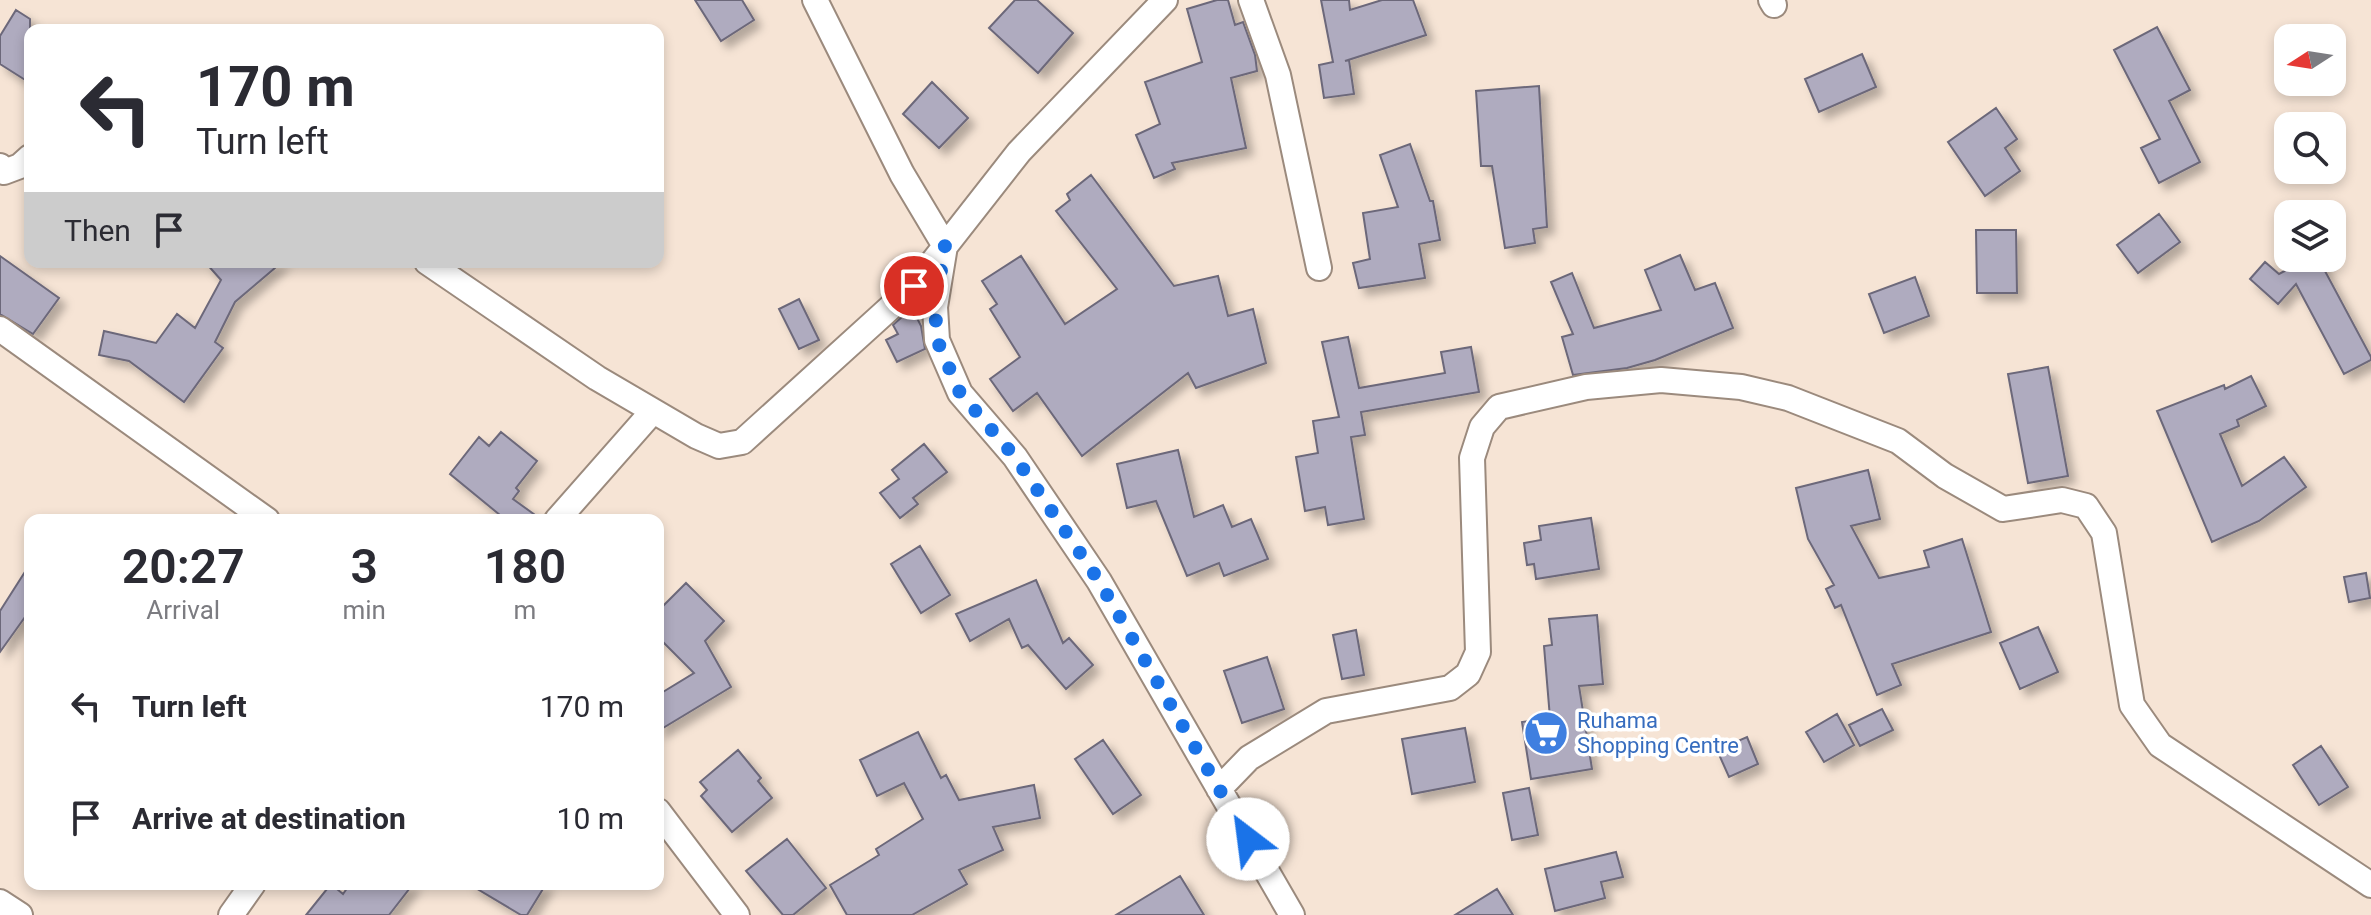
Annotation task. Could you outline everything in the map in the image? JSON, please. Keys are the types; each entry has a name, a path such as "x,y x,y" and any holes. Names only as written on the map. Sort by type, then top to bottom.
{"street":[{"path":"815,0 902,174 945,246 935,307 937,340 960,393 1015,457 1091,569 1292,915"},
{"path":"436,268 597,378 653,411 719,446 742,442 763,428 824,365 914,286 1019,152 1165,0"},
{"path":"1251,0 1278,75 1319,268"},
{"path":"0,166 4,172 24,162"},
{"path":"0,329 259,514"},
{"path":"1219,789 1249,758 1326,711 1450,688 1468,674 1478,652 1472,458 1482,427 1499,407 1586,387 1661,380 1741,387 1788,398 1898,441 1945,476 2003,509 2062,500 2086,506 2104,533 2132,705 2160,745 2371,885"},
{"path":"562,514 653,411"},
{"path":"664,819 737,915"},
{"path":"231,915 249,890"},
{"path":"0,902 20,915"}],"building":[{"path":"695,0 742,0 754,20 721,41"},
{"path":"1015,0 1037,0 1073,33 1038,73 989,28"},
{"path":"1228,0 1235,25 1243,22 1255,55 1257,71 1231,78 1246,148 1172,163 1175,169 1154,178 1136,135 1160,124 1145,82 1202,62 1187,9"},
{"path":"1321,0 1349,0 1350,10 1382,0 1413,0 1426,35 1345,61 1349,60 1354,94 1324,98 1319,65 1333,62"},
{"path":"16,10 30,19 30,24 24,24 24,79 0,64 0,36"},
{"path":"2157,27 2190,90 2169,101 2200,162 2159,183 2141,148 2160,139 2114,50"},
{"path":"1862,54 1876,87 1819,112 1805,79"},
{"path":"932,82 968,118 939,148 903,114"},
{"path":"1539,86 1547,227 1533,229 1535,243 1505,248 1492,166 1481,166 1476,91"},
{"path":"1996,108 2017,139 2005,148 2020,171 1985,196 1948,142"},
{"path":"1410,144 1430,201 1433,201 1440,240 1419,244 1425,278 1359,288 1353,263 1370,259 1363,213 1398,207 1380,155"},
{"path":"1091,175 1174,286 1218,276 1228,316 1253,309 1266,363 1196,388 1188,373 1082,456 1037,393 1013,411 990,379 1020,357 990,309 997,304 982,281 1021,256 1065,324 1117,289 1056,211 1070,200 1067,194"},
{"path":"2159,214 2180,242 2138,273 2117,245"},
{"path":"1976,230 2016,230 2017,293 1977,293"},
{"path":"1680,255 1695,290 1715,283 1733,328 1655,360 1627,368 1573,375 1562,337 1573,334 1551,282 1572,273 1594,328 1661,310 1645,270"},
{"path":"0,256 59,298 33,334 0,314"},
{"path":"2265,262 2279,274 2325,272 2371,360 2344,374 2296,284 2278,304 2250,279"},
{"path":"210,268 275,268 235,302 215,342 223,348 184,402 129,361 99,355 104,331 156,343 177,314 195,328 221,280"},
{"path":"1915,277 1929,316 1884,333 1869,294"},
{"path":"799,299 819,340 799,349 779,309"},
{"path":"912,308 921,326 925,349 897,362 886,340 898,334 893,325"},
{"path":"1348,337 1359,388 1445,373 1441,352 1471,347 1479,392 1361,412 1365,435 1351,437 1364,519 1328,525 1325,507 1305,511 1296,457 1318,453 1313,421 1339,417 1322,342"},
{"path":"2048,367 2068,476 2028,483 2008,374"},
{"path":"2251,376 2266,406 2237,420 2239,426 2220,434 2242,486 2284,457 2306,487 2259,521 2212,542 2157,411 2224,385 2225,389"},
{"path":"501,432 537,461 516,488 519,491 513,499 534,514 499,514 450,474 479,437 489,446"},
{"path":"924,444 947,472 913,498 918,504 900,518 880,493 899,479 892,470"},
{"path":"1178,450 1194,517 1223,505 1232,527 1251,519 1268,559 1224,576 1219,563 1187,576 1156,501 1127,508 1117,464"},
{"path":"1868,470 1880,519 1851,526 1879,578 1929,567 1924,551 1962,539 1991,632 1892,664 1901,685 1877,695 1841,605 1835,608 1826,589 1834,585 1808,539 1796,488"},
{"path":"1591,518 1599,569 1536,579 1534,564 1527,565 1524,543 1541,540 1539,526"},
{"path":"920,546 950,595 921,613 891,564"},
{"path":"24,573 24,618 0,652 0,611"},
{"path":"2366,573 2370,598 2349,602 2344,577"},
{"path":"1036,580 1063,643 1069,638 1093,665 1066,689 1028,645 1022,648 1009,619 970,641 956,614"},
{"path":"686,583 724,621 705,641 731,687 664,727 664,691 694,673 664,643 664,605"},
{"path":"1597,615 1603,684 1579,686 1592,769 1531,779 1522,722 1550,718 1544,646 1552,645 1549,619"},
{"path":"2038,627 2058,672 2020,689 2000,643"},
{"path":"1356,630 1364,675 1342,679 1333,635"},
{"path":"1267,657 1284,709 1242,723 1224,671"},
{"path":"1882,709 1893,730 1860,746 1849,725"},
{"path":"1837,714 1854,745 1824,762 1806,732"},
{"path":"1465,728 1475,782 1412,794 1402,739"},
{"path":"918,732 941,778 946,775 959,800 1034,785 1040,818 993,827 1003,850 959,870 967,884 912,915 847,915 830,885 879,855 876,849 923,819 904,783 877,796 860,760"},
{"path":"1747,737 1758,764 1729,777 1717,750"},
{"path":"1103,740 1141,795 1113,814 1075,759"},
{"path":"2321,746 2348,787 2319,805 2293,765"},
{"path":"738,750 761,778 758,781 772,798 732,832 701,796 707,790 700,782"},
{"path":"1529,788 1538,835 1512,840 1503,793"},
{"path":"787,839 826,888 793,915 783,915 746,871"},
{"path":"1616,852 1623,877 1601,882 1605,898 1555,911 1545,869"},
{"path":"1180,876 1204,915 1116,915"},
{"path":"1497,889 1513,915 1455,915"},
{"path":"326,890 338,890 343,894 346,890 408,890 389,915 306,915"},
{"path":"479,890 542,890 527,915 521,915"}],"place":[{"name":"Ruhama Shopping Centre","path":"1546,733"}],"route":[{"path":"914,286 945,246 935,307 937,340 960,393 1015,457 1099,581 1248,839"}]}
